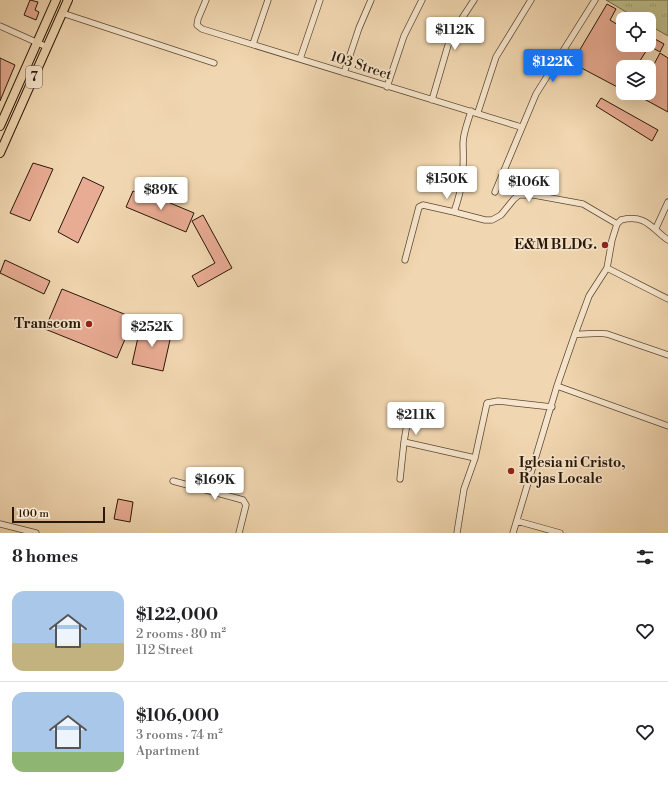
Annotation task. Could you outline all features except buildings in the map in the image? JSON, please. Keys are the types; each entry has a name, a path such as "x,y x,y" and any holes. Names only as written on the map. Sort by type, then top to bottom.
{"main road":[{"name":"7","path":"0,126 56,0"},
{"name":"7","path":"0,153 68,0"},
{"path":"12,99 22,104"}],"street":[{"name":"103 Street","path":"206,0 197,23 202,29 387,87 478,112 521,127"},
{"path":"253,44 268,0"},
{"path":"300,59 320,0"},
{"path":"344,73 365,12 371,0"},
{"path":"387,87 401,43 422,0"},
{"path":"432,100 451,35 474,0"},
{"path":"478,112 496,57 531,0"},
{"path":"496,192 521,127 536,94 595,0"},
{"path":"62,13 214,63"},
{"path":"0,26 47,47"},
{"path":"454,212 464,183 464,140 471,111"},
{"path":"405,260 419,206 422,205 446,209 485,220 492,220 501,215 519,195 534,194 583,204 594,209 617,224"},
{"path":"656,228 668,202"},
{"path":"514,533 557,386 588,296 608,268 612,240 617,224 621,220 638,219 656,228 668,240"},
{"path":"608,268 668,299"},
{"path":"575,334 588,335 599,332 668,355"},
{"path":"557,386 668,426"},
{"path":"457,533 464,489 475,458 487,403 498,401 552,407"},
{"path":"400,479 406,424"},
{"path":"404,442 475,458"},
{"path":"173,481 243,500 246,505 239,533"},
{"path":"517,521 560,533"},
{"path":"0,524 36,533"}],"green space":[{"path":"606,0 668,0 668,36 656,29 656,12 626,12"}],"place":[{"name":"E&M BLDG.","path":"605,245"},
{"name":"Transcom","path":"89,324"},
{"name":"Iglesia ni Cristo, Rojas Locale","path":"511,471"}]}
